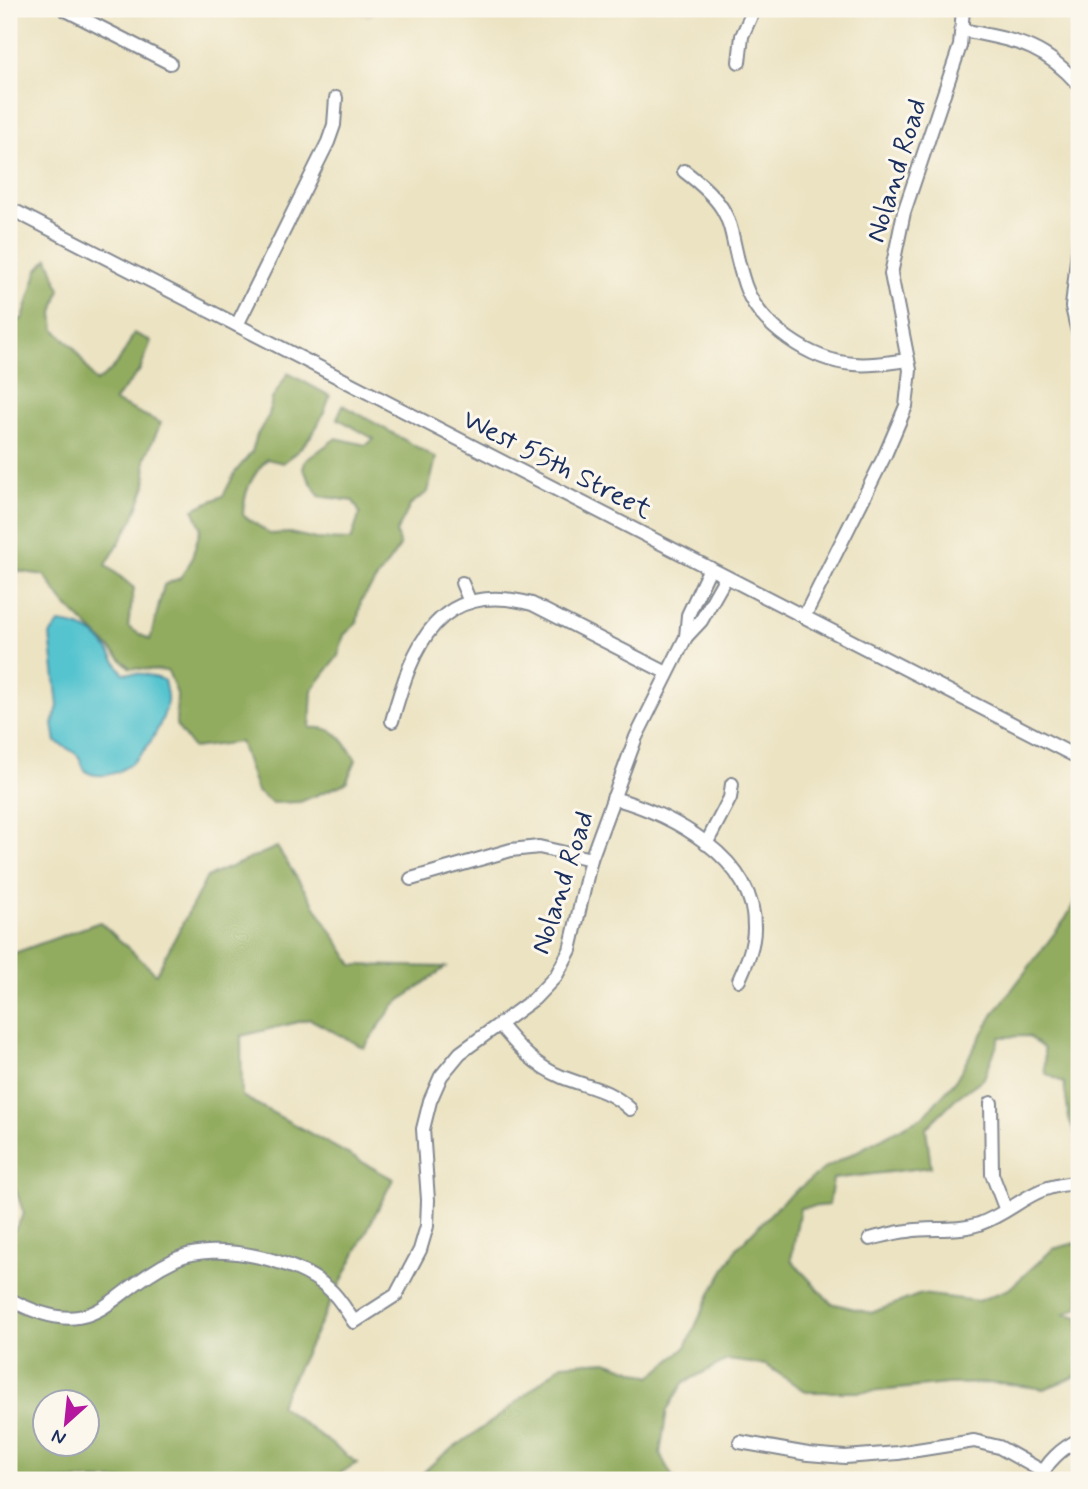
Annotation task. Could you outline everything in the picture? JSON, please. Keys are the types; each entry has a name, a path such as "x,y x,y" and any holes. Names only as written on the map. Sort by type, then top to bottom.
{"street":[{"path":"64,9 170,63"},
{"path":"739,62 742,36 754,9"},
{"name":"Noland Road","path":"804,617 885,455 906,406 908,360 891,275 896,244 963,30 963,9"},
{"path":"963,30 1031,45 1058,64 1079,84"},
{"path":"237,326 328,142 334,125 336,98"},
{"path":"684,171 709,190 728,214 746,287 765,319 792,341 821,355 852,364 908,360"},
{"name":"West 55th Street","path":"10,213 237,326 1079,758"},
{"path":"1079,240 1072,307 1079,337"},
{"name":"Noland Road","path":"685,637 688,615 710,569"},
{"name":"Noland Road","path":"9,1300 52,1318 84,1317 114,1303 175,1259 214,1250 262,1259 310,1275 329,1288 354,1322 396,1295 421,1251 427,1226 423,1129 430,1101 441,1076 460,1053 534,999 556,976 570,950 591,859 636,737 685,637 701,621 726,577"},
{"path":"463,583 470,601"},
{"path":"392,721 414,651 441,620 470,601 516,600 532,604 667,673"},
{"path":"706,844 730,798 732,784"},
{"path":"613,799 639,805 667,818 706,844 733,869 750,899 754,928 750,954 739,980"},
{"path":"411,879 511,850 539,847 591,859"},
{"path":"500,1025 523,1052 541,1066 562,1077 614,1095 630,1109"},
{"path":"991,1102 992,1174 1005,1208"},
{"path":"870,1239 908,1231 953,1229 980,1223 1038,1190 1079,1183"},
{"path":"740,1442 808,1454 845,1457 898,1453 974,1441 999,1447 1041,1476 1068,1445 1079,1440"}],"shaded area":[{"path":"335,9 383,9 369,18"}],"green space":[{"path":"48,258 60,289 53,313 55,330 74,348 96,382 119,360 134,333 151,341 140,370 114,401 161,423 145,458 146,485 133,519 106,565 134,588 128,627 150,640 164,585 180,578 191,561 201,527 193,509 223,496 236,471 252,452 257,435 269,415 272,399 288,373 330,396 318,425 300,449 283,463 267,459 249,485 243,515 270,534 290,533 316,539 351,540 360,513 353,501 319,496 303,469 305,461 336,438 366,445 374,439 337,418 343,405 436,458 428,492 411,504 396,533 400,546 361,601 357,623 344,635 338,656 312,690 310,728 326,729 338,735 356,760 346,783 300,802 272,803 257,792 240,742 193,748 176,725 177,694 168,671 130,668 64,603 44,575 9,570 9,434 12,430 9,417 9,330 13,323 23,318 38,269"},
{"path":"277,847 353,965 446,967 394,1005 364,1048 310,1019 241,1036 242,1096 393,1179 279,1405 357,1463 329,1480 9,1480 9,1311 14,1309 9,1287 9,1239 24,1214 9,1171 9,955 100,922 156,974 207,877"},
{"path":"1079,894 1079,1142 1069,1119 1064,1083 1045,1073 1044,1049 1028,1036 1000,1037 984,1078 955,1099 926,1128 931,1167 833,1179 829,1205 800,1208 791,1260 831,1303 871,1313 921,1294 978,1301 1009,1289 1053,1249 1079,1242 1079,1307 1065,1314 1079,1317 1079,1375 1044,1389 1002,1383 947,1384 869,1392 806,1392 766,1365 727,1360 683,1383 667,1410 660,1454 674,1480 415,1480 439,1458 505,1412 562,1364 606,1361 651,1377 686,1347 710,1294 737,1248 783,1201 825,1168 924,1116 955,1081 995,1012 1066,918"}],"water":[{"path":"59,623 91,632 104,645 123,673 145,674 164,680 167,702 158,728 141,753 118,771 105,775 88,773 77,755 56,742 53,724 58,706 50,635"}]}
